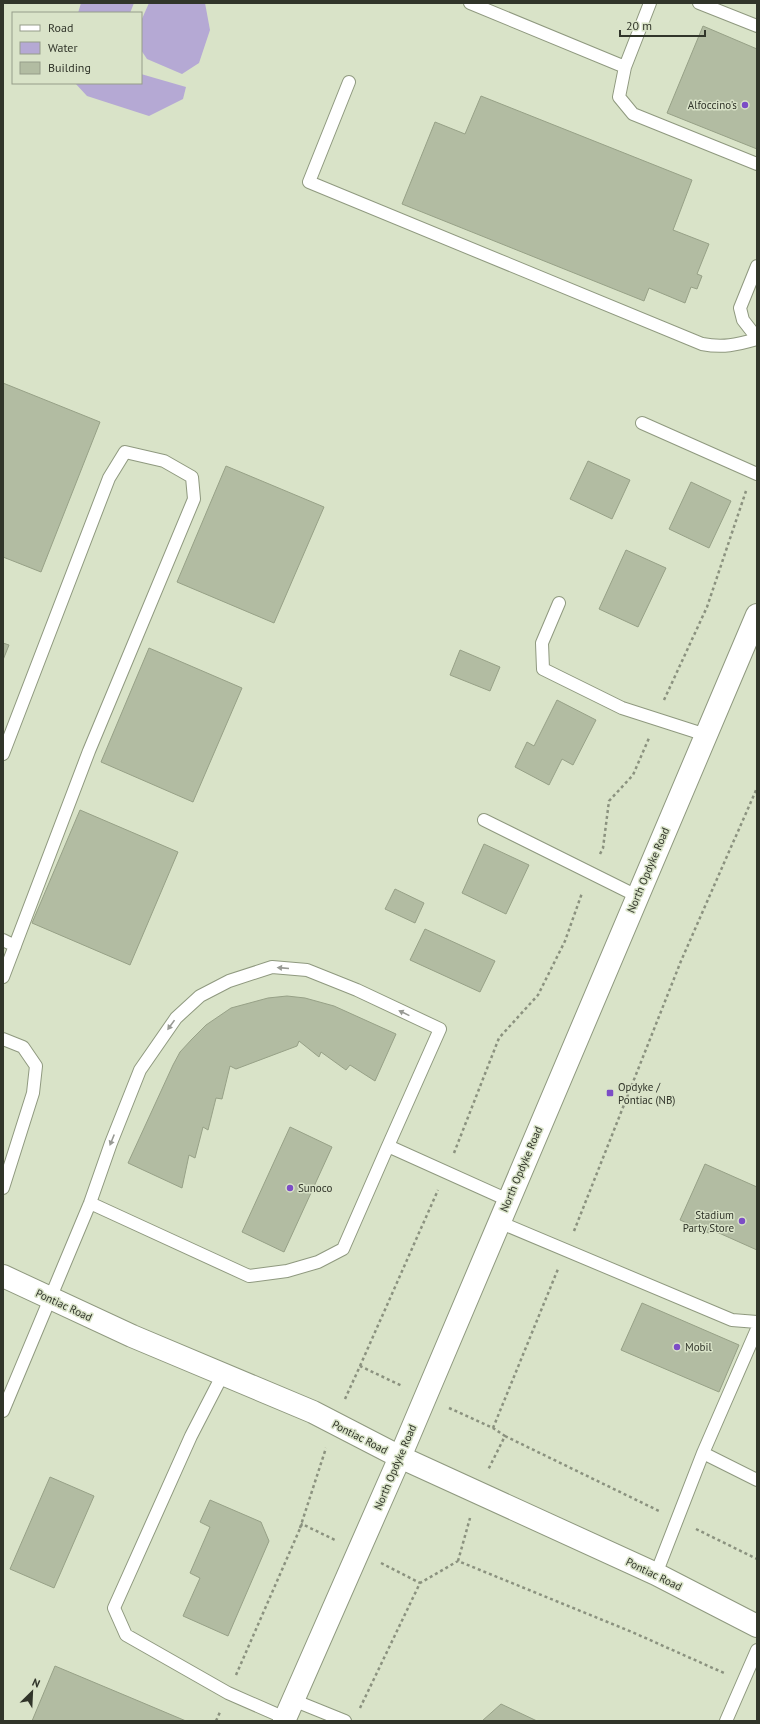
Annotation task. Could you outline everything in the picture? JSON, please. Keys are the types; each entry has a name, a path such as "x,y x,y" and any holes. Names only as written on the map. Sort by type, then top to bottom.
{"main road":[{"name":"North Opdyke Road","path":"287,1713 400,1457 757,615"},
{"name":"Pontiac Road","path":"3,1276 223,1374 313,1412 400,1457 656,1574 757,1626"}],"lane":[{"path":"470,3 625,67"},
{"path":"650,3 625,67 619,97 633,114 757,164"},
{"path":"699,3 757,26"},
{"path":"349,82 309,182 702,344 719,347 757,339 743,320 740,308 757,266"},
{"path":"642,422 755,473"},
{"path":"3,754 109,478 125,452 164,461 192,477 194,499 89,751 3,977"},
{"path":"559,603 542,643 543,668 622,708 706,735"},
{"path":"484,820 637,896"},
{"path":"3,940 15,946"},
{"path":"3,1411 90,1203 111,1143 140,1070 176,1018 200,996 229,981 272,967 307,970 357,990 440,1029 343,1249 318,1262 287,1271 249,1276 90,1203"},
{"path":"3,1039 23,1047 36,1066 34,1093 3,1188"},
{"path":"388,1146 508,1200"},
{"path":"499,1222 732,1320 757,1322"},
{"path":"656,1574 703,1453 757,1330"},
{"path":"223,1374 191,1436 114,1608 126,1635 228,1694 287,1713 345,1721"},
{"path":"703,1453 757,1480"},
{"path":"726,1721 757,1650"}],"path":[{"path":"360,1366 446,1172 499,1038 538,995 566,941 590,872 603,848 609,801 633,775 657,720 668,690 708,607 755,473"},
{"path":"493,1428 566,1250 681,961 757,788"},
{"path":"505,1436 757,1559"},
{"path":"216,1721 302,1524 420,1583"},
{"path":"357,1714 420,1583 458,1561 632,1632 743,1681"}],"water":[{"path":"81,3 134,3 130,12 78,12"},
{"path":"149,3 205,3 210,30 199,63 182,74 147,59 142,52 142,19"},
{"path":"142,74 186,87 183,99 149,116 87,96 76,84 142,84"}],"building":[{"path":"703,26 757,49 757,149 667,113"},
{"path":"481,96 692,180 673,230 709,244 697,274 702,276 697,289 691,287 685,303 649,288 644,301 402,204 435,122 465,134"},
{"path":"3,383 100,422 41,572 3,557"},
{"path":"588,461 630,480 612,519 570,499"},
{"path":"226,466 324,507 274,623 177,582"},
{"path":"691,482 731,501 709,548 669,529"},
{"path":"626,550 666,568 638,627 599,609"},
{"path":"3,643 9,645 3,660"},
{"path":"149,648 242,688 193,802 101,762"},
{"path":"460,650 500,667 490,691 450,675"},
{"path":"557,700 596,720 573,765 562,759 549,785 515,767 527,742 534,746"},
{"path":"80,810 178,852 130,965 32,923"},
{"path":"484,844 529,865 506,914 462,893"},
{"path":"395,889 424,903 415,923 385,909"},
{"path":"425,929 495,961 480,992 410,960"},
{"path":"287,996 305,998 334,1006 396,1034 375,1081 350,1065 346,1070 321,1052 319,1057 299,1041 297,1046 236,1069 230,1066 222,1099 216,1098 208,1130 203,1127 195,1158 189,1155 182,1188 128,1163 173,1065 180,1052 192,1039 206,1025 231,1008 268,998"},
{"path":"290,1127 332,1147 284,1252 242,1232"},
{"path":"705,1164 757,1187 757,1250 710,1229 709,1233 680,1220"},
{"path":"642,1303 739,1345 719,1392 621,1350"},
{"path":"50,1477 94,1496 54,1588 10,1569"},
{"path":"210,1500 261,1522 269,1541 228,1636 183,1616 200,1578 190,1573 210,1527 200,1522"},
{"path":"55,1666 129,1697 186,1721 32,1721"},
{"path":"501,1704 537,1721 482,1721"}],"place":[{"name":"Alfoccino's","path":"745,105"},
{"name":"Opdyke / Pontiac (NB)","path":"610,1093"},
{"name":"Sunoco","path":"290,1188"},
{"name":"Stadium Party Store","path":"742,1221"},
{"name":"Mobil","path":"677,1347"}]}
